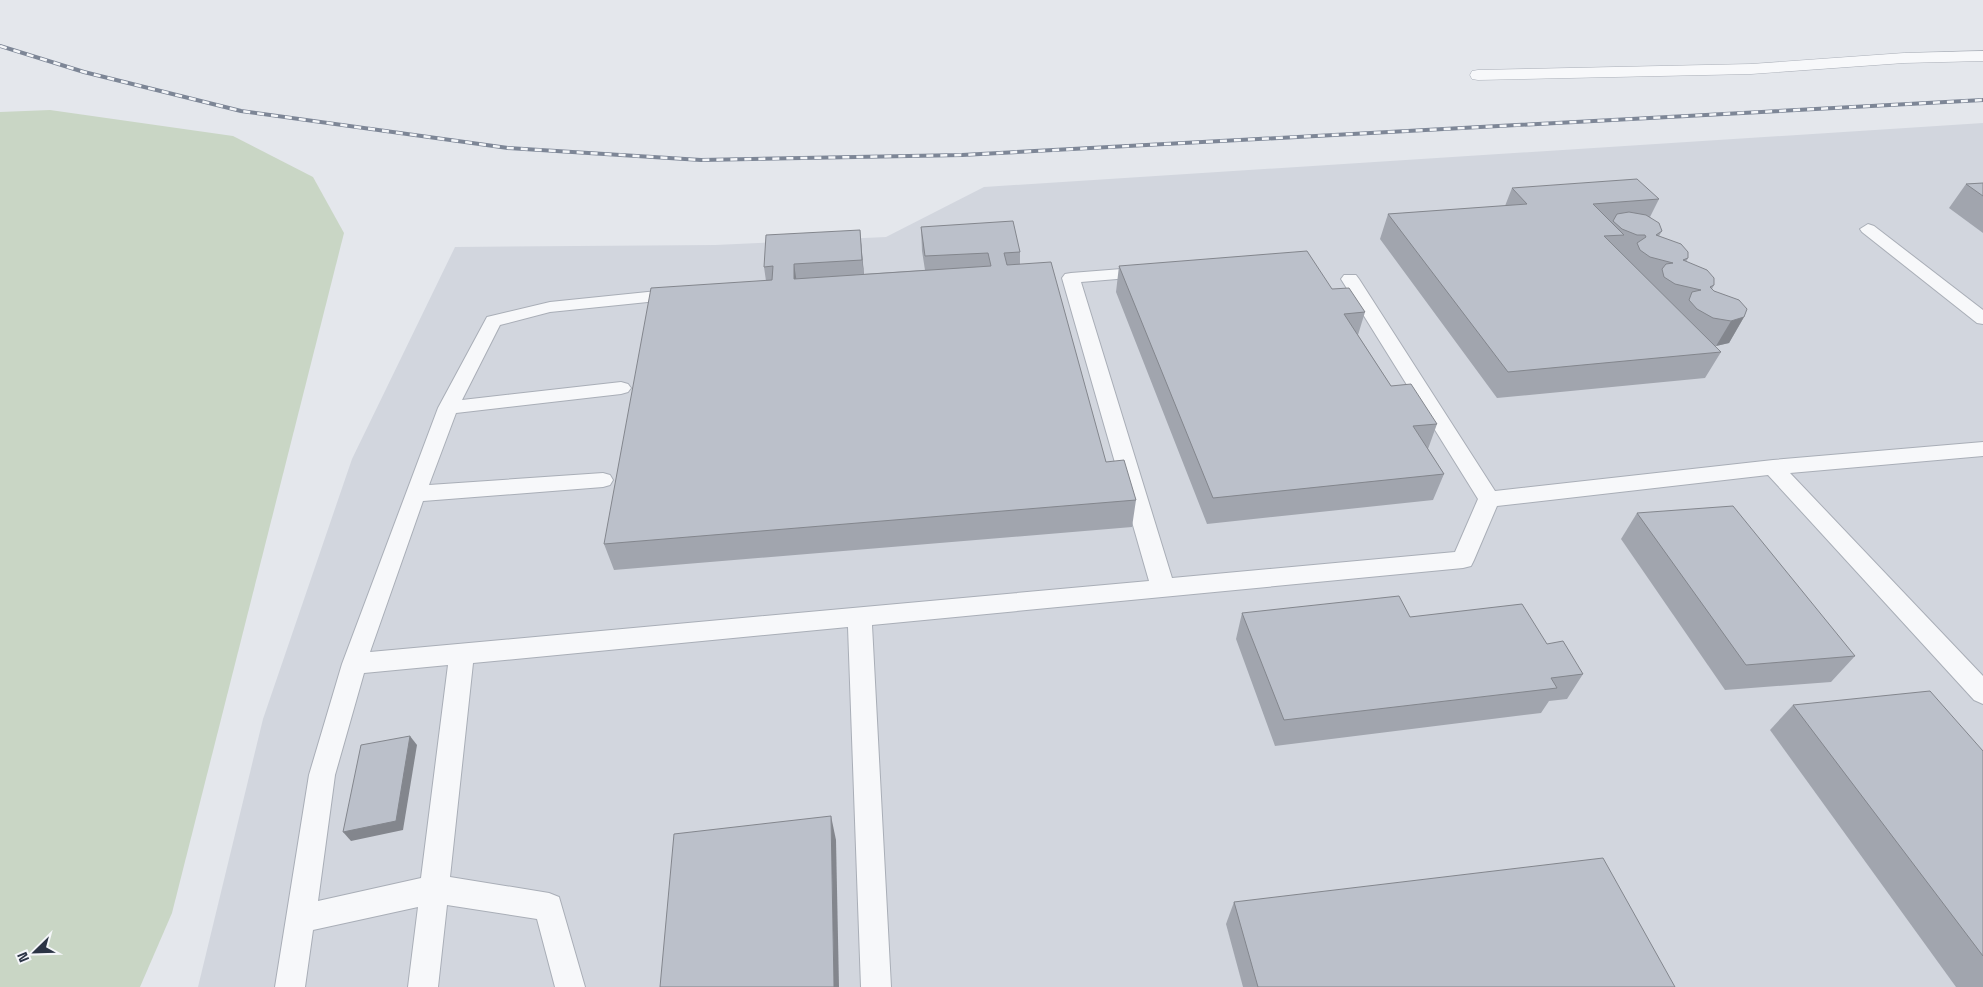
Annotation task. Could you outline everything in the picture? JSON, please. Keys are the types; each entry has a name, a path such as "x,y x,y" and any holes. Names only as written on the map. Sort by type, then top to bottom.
{"street":[{"path":"1478,74 1751,69 1904,58 1983,56"}],"lane":[{"path":"1868,229 1983,319"},
{"path":"1164,588 1071,278 1169,270"},
{"path":"1350,279 1489,499"},
{"path":"290,987 322,775 354,664 448,408 493,321 550,307 698,292"},
{"path":"448,408 620,388"},
{"path":"1489,499 1773,467 1983,449"},
{"path":"1773,467 1983,693"},
{"path":"415,494 603,480"},
{"path":"354,664 1463,560 1489,499"},
{"path":"860,617 876,987"},
{"path":"423,987 462,654"},
{"path":"300,919 434,889 549,907 570,987"}],"shaded area":[{"path":"1983,123 1983,987 198,987 263,719 352,459 455,247 715,245 886,237 984,187"}],"green space":[{"path":"50,110 233,136 313,177 344,233 172,913 140,987 0,987 0,112"}],"building":[{"path":"1637,179 1659,199 1593,204 1624,235 1604,236 1721,352 1508,372 1388,214 1527,204 1512,188"},
{"path":"1983,183 1983,196 1966,184"},
{"path":"1629,212 1646,215 1659,223 1662,231 1656,235 1681,244 1688,252 1688,258 1683,260 1707,270 1714,278 1714,285 1710,287 1714,291 1739,300 1747,309 1744,317 1731,321 1713,318 1697,309 1689,300 1692,292 1701,290 1675,284 1664,277 1662,269 1666,264 1673,263 1650,257 1640,250 1637,243 1646,237 1645,235 1637,235 1622,229 1613,221 1617,214"},
{"path":"1013,221 1020,252 1004,253 1007,265 1051,262 1106,462 1124,460 1136,500 604,544 651,288 772,280 773,266 764,267 766,235 860,230 862,260 794,264 794,279 991,266 988,253 925,256 921,227"},
{"path":"1307,251 1332,289 1349,288 1365,312 1344,314 1391,386 1411,384 1437,424 1413,426 1444,474 1213,498 1119,266"},
{"path":"1733,506 1855,656 1746,665 1637,513"},
{"path":"1399,596 1410,617 1522,604 1547,644 1563,641 1583,674 1551,678 1557,688 1284,720 1242,613"},
{"path":"1930,691 1983,751 1983,956 1793,705"},
{"path":"410,736 396,821 343,832 361,745"},
{"path":"831,816 834,987 660,987 674,834"},
{"path":"1603,858 1675,987 1258,987 1234,902"}],"railway":[{"path":"0,46 84,72 241,111 508,148 701,160 962,155 1983,100"}]}
